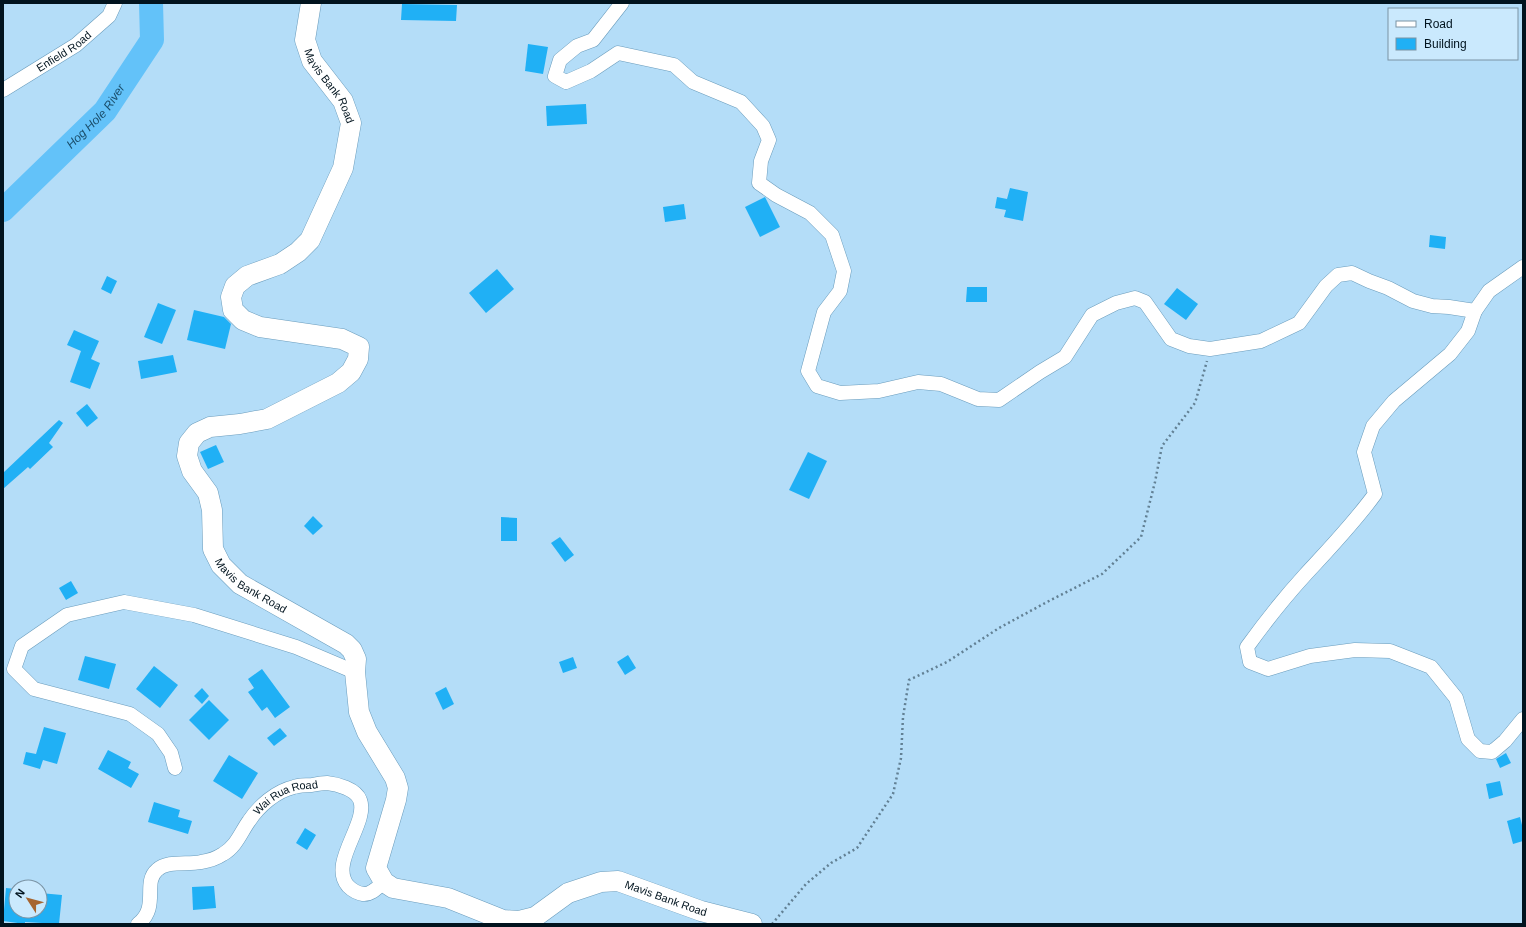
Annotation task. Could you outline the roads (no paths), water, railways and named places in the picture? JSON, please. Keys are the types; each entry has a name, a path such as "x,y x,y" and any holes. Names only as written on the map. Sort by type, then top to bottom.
{"street":[{"name":"Enfield Road","path":"3,90 76,45 109,16 115,3"},
{"name":"Mavis Bank Road","path":"311,3 305,40 312,61 343,100 352,123 343,168 310,240 298,252 280,264 247,276 235,286 231,297 233,310 244,320 260,327 342,339 359,348 358,359 351,372 338,383 267,419 210,427 197,433 189,443 187,456 192,471 208,493 212,510 213,549 221,566 240,584 346,644 352,650 356,659 355,672 359,712 367,732 396,778 398,788 396,800 376,868 384,882 393,888 448,898 503,920 519,921 535,917 568,893 600,882 618,881 701,911 752,924"},
{"path":"622,3 593,40 577,46 560,60 555,76 566,82 591,71 618,54 674,65 693,82 740,102 763,126 769,140 761,161 759,183 776,195 810,213 832,234 844,271 840,291 824,312 808,371 817,386 840,393 879,391 918,382 933,383 941,384 978,399 999,400 1065,357 1092,315 1116,303 1135,298 1145,302 1172,339 1189,346 1210,349 1261,341 1299,323 1326,286 1338,275 1352,273 1369,282 1388,288 1414,301 1432,306 1475,311"},
{"path":"1523,267 1489,291 1475,311 1468,330 1450,354 1394,401 1373,426 1364,452 1375,494 1363,512 1303,577 1264,623 1247,647 1250,662 1268,669 1310,656 1355,650 1390,651 1431,667 1456,698 1468,739 1480,751 1492,752 1504,741 1523,719"},
{"path":"175,768 170,753 158,734 130,714 34,689 14,669 22,646 67,615 124,602 201,618 296,647 355,672"},
{"name":"Wai Rua Road","path":"138,924 144,919 150,906 151,881 153,874 157,869 166,864 201,862 223,854 231,848 259,808 278,793 294,787 326,783 347,787 360,799 362,810 344,859 343,872 345,882 353,891 365,894 375,890 384,882"}],"waterway":[{"name":"Hog Hole River","path":"3,210 105,111 152,40 151,3"}]}
